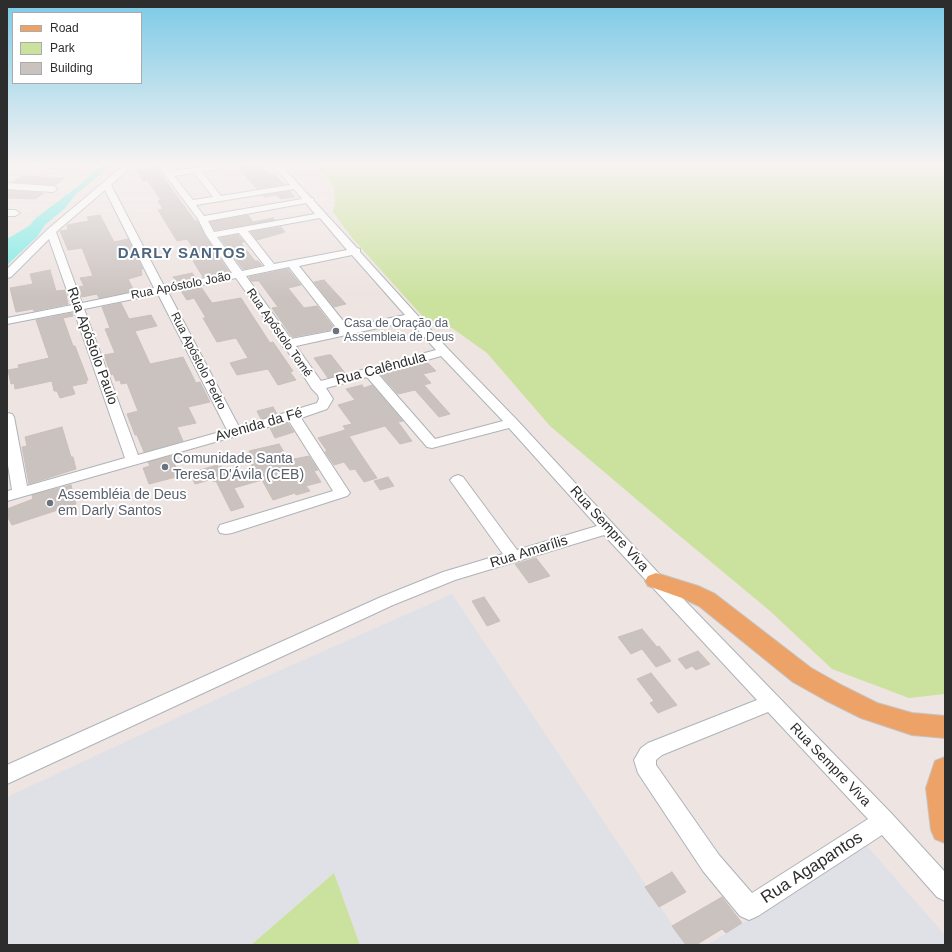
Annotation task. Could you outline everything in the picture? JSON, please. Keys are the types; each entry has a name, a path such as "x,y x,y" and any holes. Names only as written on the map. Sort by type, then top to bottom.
{"main road":[{"path":"656,581 690,592 707,600 802,675 834,693 870,711 912,724 945,727"},
{"path":"945,769 940,788 945,830"}],"street":[{"path":"7,275 51,231 76,209"},
{"name":"Rua Apóstolo Pedro","path":"119,209 235,433"},
{"name":"Rua Apóstolo Tomé","path":"195,209 238,274 317,386 325,395 326,399 324,403"},
{"path":"202,219 253,209"},
{"name":"Rua Sempre Viva","path":"319,209 444,352 512,422 656,581 770,703 884,821 945,889"},
{"path":"250,210 263,226"},
{"path":"211,235 324,215"},
{"path":"242,230 272,268"},
{"name":"Rua Apóstolo Paulo","path":"51,231 133,461"},
{"name":"Rua Apóstolo João","path":"7,321 356,251"},
{"path":"292,264 346,331"},
{"path":"287,344 413,317"},
{"name":"Rua Calêndula","path":"317,386 444,352"},
{"path":"370,372 432,444 512,422"},
{"name":"Avenida da Fé","path":"14,494 293,416 315,409 322,406 324,403"},
{"path":"7,416 14,494"},
{"path":"226,529 342,493 293,416"},
{"path":"458,480 514,557"},
{"name":"Rua Amarílis","path":"7,775 387,601 449,576 608,528"},
{"name":"Rua Agapantos","path":"770,703 655,750 648,754 645,760 646,767 711,863 748,908 884,821"}],"shaded area":[{"path":"452,594 686,945 360,945 334,873 251,945 7,945 7,797 256,681"},
{"path":"867,846 945,935 945,945 707,945"}],"green space":[{"path":"334,209 945,209 945,694 909,698 832,669 770,611 550,426 487,353 452,328 440,328 424,318 353,239 333,212"},
{"path":"334,873 360,945 251,945"}],"water":[{"path":"47,209 63,209 45,225 37,237 7,265 7,239 29,226 36,218"}],"building":[{"path":"187,209 195,221 197,221 229,272 203,277 193,261 201,260 187,239 177,241 158,210"},
{"path":"100,215 114,242 128,239 143,269 141,269 142,275 128,279 134,291 99,298 97,294 82,297 78,287 84,286 80,278 93,276 82,248 68,250 60,231 68,230 67,225 89,221 87,217"},
{"path":"248,215 253,222 273,218 275,220 215,230 210,222"},
{"path":"281,227 285,232 257,240 251,232"},
{"path":"238,235 244,242 241,243 255,261 258,261 262,265 243,269 220,238"},
{"path":"288,269 301,285 288,288 304,308 317,306 335,329 292,337 272,308 278,307 259,281 251,281 249,277"},
{"path":"50,270 56,291 65,290 68,304 34,311 33,309 16,312 10,288 33,284 30,274"},
{"path":"192,273 196,278 177,282 173,277"},
{"path":"324,280 346,304 334,307 314,282"},
{"path":"201,287 212,303 241,298 270,343 273,342 293,371 290,372 296,380 278,385 268,369 237,375 230,363 248,358 236,338 217,342 203,318 206,318 194,298 187,300 181,291"},
{"path":"121,303 129,319 151,315 157,326 135,331 150,364 183,357 196,383 200,382 210,402 188,407 196,423 177,427 183,441 144,452 137,435 135,435 127,414 138,411 127,383 121,384 120,380 116,381 113,374 111,375 104,355 115,353 105,329 110,328 102,307"},
{"path":"72,313 73,316 63,318 88,380 86,381 87,383 72,386 75,394 60,398 57,391 54,391 52,381 15,389 14,383 11,384 8,370 19,368 18,365 49,358 36,320"},
{"path":"331,355 345,373 328,378 314,358"},
{"path":"427,362 436,371 423,374 431,383 424,385 450,414 439,417 415,390 398,394 381,375"},
{"path":"362,385 364,388 372,385 403,421 398,422 412,441 400,444 385,426 350,436 343,426 352,424 338,405 355,400 346,389"},
{"path":"273,407 277,414 261,419 257,411"},
{"path":"288,423 294,432 275,438 270,428"},
{"path":"62,427 76,469 29,484 22,447 27,446 25,437"},
{"path":"345,430 377,478 364,482 355,469 350,470 344,462 334,465 325,452 327,451 318,438"},
{"path":"279,444 289,460 309,456 318,470 314,471 321,482 306,486 310,491 296,495 295,493 273,500 262,480 234,488 244,507 231,511 216,481 214,482 213,479 195,484 190,473 217,465 218,467 221,466 226,477 253,470 251,465 255,464 249,451"},
{"path":"171,456 180,476 149,484 143,468 150,466 148,462"},
{"path":"388,477 394,486 380,490 374,481"},
{"path":"71,485 76,504 12,525 7,516 7,509 33,499 32,495"},
{"path":"536,558 550,576 529,583 515,564"},
{"path":"484,597 500,621 487,626 472,601"},
{"path":"642,629 671,661 656,667 642,649 631,654 618,637"},
{"path":"698,651 710,664 696,670 692,666 686,669 678,659"},
{"path":"651,673 677,705 658,713 650,703 654,701 637,679"},
{"path":"672,872 686,892 659,907 645,887"},
{"path":"722,897 742,923 726,933 722,929 696,945 686,945 672,926"}],"place":[{"name":"Casa de Oração da Assembleia de Deus","path":"336,331"},
{"name":"Comunidade Santa Teresa D'Ávila (CEB)","path":"165,467"},
{"name":"Assembléia de Deus em Darly Santos","path":"50,503"}],"district":[{"name":"DARLY SANTOS","path":"182,254"}]}
